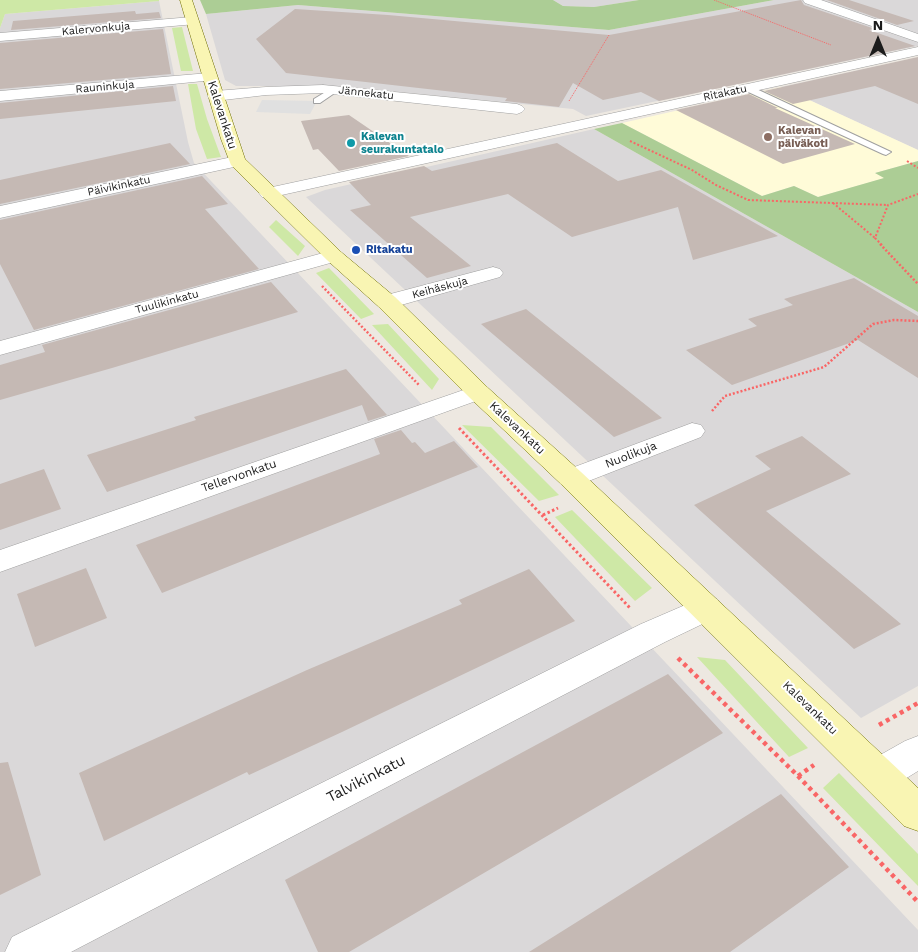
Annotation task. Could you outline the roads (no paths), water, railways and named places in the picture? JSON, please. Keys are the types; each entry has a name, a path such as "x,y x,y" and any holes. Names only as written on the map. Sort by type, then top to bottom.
{"street":[{"name":"Kalevankatu","path":"186,0 237,161 334,256 387,302 478,392 571,478 918,813"},
{"path":"809,0 918,38"},
{"name":"Kalervonkuja","path":"0,37 192,21"},
{"name":"Ritakatu","path":"268,193 918,51"},
{"path":"877,60 909,70"},
{"name":"Jännekatu","path":"212,87 266,91 335,90 517,109"},
{"name":"Rauninkuja","path":"0,96 212,87"},
{"name":"Päivikinkatu","path":"0,212 237,161"},
{"name":"Tuulikinkatu","path":"0,348 334,256"},
{"name":"Keihäskuja","path":"387,302 493,273"},
{"name":"Tellervonkatu","path":"0,561 478,392"},
{"name":"Nuolikuja","path":"571,478 692,431"},
{"name":"Talvikinkatu","path":"28,952 653,633 706,608"},
{"path":"879,775 918,752"}],"lane":[{"path":"747,88 886,152"},
{"path":"317,101 335,90"}],"place":[{"name":"Kalevan päiväkoti","path":"768,137"},
{"name":"Kalevan seurakuntatalo","path":"351,143"},
{"name":"Ritakatu","path":"356,250"}]}
